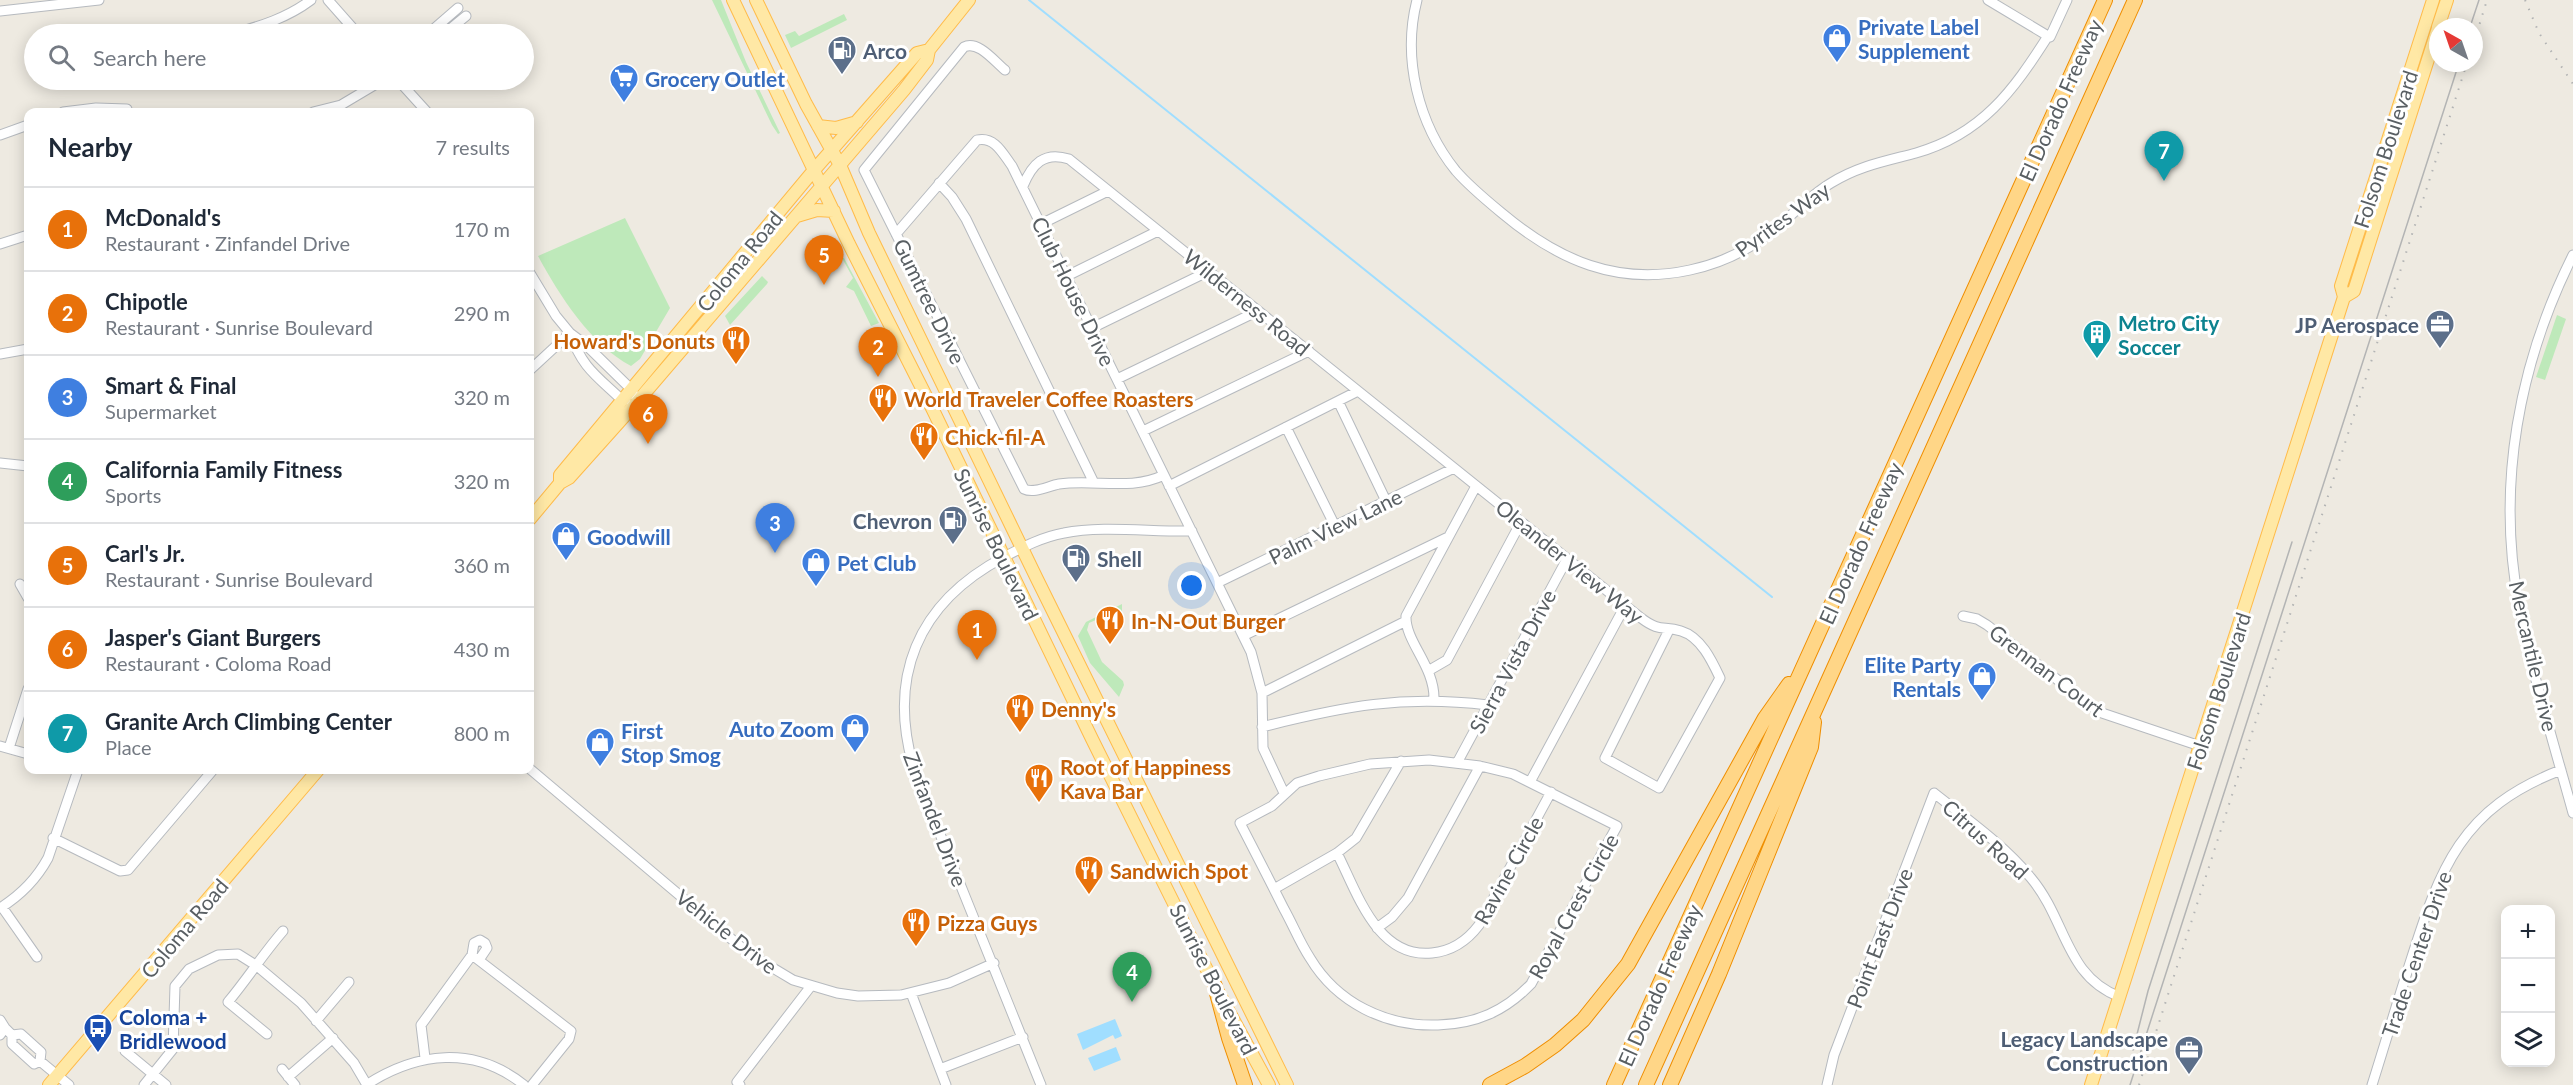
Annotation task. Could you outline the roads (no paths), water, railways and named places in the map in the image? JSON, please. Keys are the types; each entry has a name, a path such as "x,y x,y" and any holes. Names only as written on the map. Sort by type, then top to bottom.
{"highway":[{"name":"El Dorado Freeway","path":"1614,1085 1792,686 1816,642 2105,0"},
{"name":"El Dorado Freeway","path":"1646,1085 2135,0"},
{"path":"1490,1085 1525,1066 1562,1039 1583,1020 1628,963 1765,718 1792,686"},
{"path":"1672,1082 1719,974 1811,747 1816,708"},
{"path":"1215,986 1245,1085"}],"main road":[{"name":"Sunrise Boulevard","path":"733,0 834,211 1215,986 1269,1085"},
{"name":"Sunrise Boulevard","path":"756,0 818,126 840,165 868,232 1287,1085"},
{"name":"Coloma Road","path":"534,514 560,483 569,478 637,402 904,90 927,60 929,50 969,0"},
{"name":"Folsom Boulevard","path":"2091,1085 2344,297 2341,286 2433,0"},
{"name":"Folsom Boulevard","path":"2441,18 2447,0"},
{"name":"Coloma Road","path":"560,483 560,475 814,170 917,53 929,50"},
{"name":"Folsom Boulevard","path":"2344,297 2354,291 2429,56"},
{"path":"818,126 836,128 858,122"},
{"path":"796,216 818,210 834,211"},
{"name":"Coloma Road","path":"53,1081 315,774"}],"street":[{"path":"0,11 99,0"},
{"path":"268,24 290,14 311,0"},
{"path":"328,0 349,24"},
{"name":"Pyrites Way","path":"1417,0 1412,44 1416,85 1428,125 1455,170 1474,190 1545,246 1579,262 1613,272 1635,274 1680,272 1727,258 1763,238 1816,193 1846,174 1880,161 1935,146 1965,132 2003,100 2022,77 2048,36 2050,37 2067,0"},
{"path":"1988,0 2048,36"},
{"path":"440,24 458,8"},
{"path":"456,24 466,16"},
{"name":"Gumtree Drive","path":"1005,70 977,46 970,44 964,47 864,170 1021,486 1032,492 1057,485 1144,483 1164,475"},
{"path":"329,108 341,105 366,90"},
{"path":"407,90 423,108"},
{"path":"0,135 24,126"},
{"name":"Club House Drive","path":"939,183 974,142 983,139 994,144 1012,166 1243,636 1258,673 1262,693 1263,747 1266,759 1284,793"},
{"name":"Wilderness Road","path":"1023,186 1035,163 1053,156 1069,159 1475,485"},
{"path":"896,234 939,183 952,197 966,219 1094,483"},
{"path":"1041,224 1108,190"},
{"path":"1066,276 1158,231"},
{"path":"0,244 24,236"},
{"name":"Mercantile Drive","path":"2573,255 2539,333 2524,382 2511,483 2513,557 2518,603 2573,813"},
{"path":"1092,328 1209,272"},
{"path":"534,280 556,316 570,333 586,345 632,390 637,402"},
{"path":"1117,379 1258,311"},
{"path":"534,366 570,333"},
{"path":"570,333 577,355 584,364 622,400 637,402"},
{"path":"0,354 24,350"},
{"path":"1143,431 1309,351"},
{"path":"1169,486 1358,391"},
{"path":"1338,400 1386,501"},
{"path":"1286,427 1335,526"},
{"path":"0,463 24,466"},
{"name":"Palm View Lane","path":"1217,583 1454,468"},
{"path":"1434,700 1434,682 1406,621 1409,609 1475,485"},
{"name":"Oleander View Way","path":"1475,485 1649,624 1659,629 1682,631 1707,651 1720,678 1659,788 1605,758 1669,630"},
{"path":"1428,671 1447,660 1521,522"},
{"name":"Zinfandel Drive","path":"1041,1085 994,963 915,772 907,743 904,704 909,665 923,632 940,606 973,575 1023,548 1050,536 1073,531 1192,531"},
{"path":"1243,636 1448,537"},
{"name":"Sierra Vista Drive","path":"1457,763 1567,559"},
{"path":"20,584 24,591"},
{"path":"1530,782 1625,606"},
{"name":"Grennan Court","path":"1963,615 1988,625 2099,712 2200,746"},
{"path":"1262,693 1406,621"},
{"path":"24,699 5,747 24,753"},
{"path":"1262,727 1360,704 1434,700 1488,705"},
{"path":"1274,889 1337,853 1356,838 1401,761"},
{"name":"Royal Crest Circle","path":"1401,761 1480,766 1513,774 1617,826 1531,984 1505,1007 1474,1021 1450,1025 1411,1025 1385,1018 1350,1001 1323,976 1310,958 1240,823 1272,806 1297,783 1341,769 1401,761"},
{"path":"1377,928 1392,917 1408,898 1480,766"},
{"name":"Trade Center Drive","path":"2372,1085 2428,906 2451,856 2478,822 2503,800 2531,783 2561,770"},
{"name":"Vehicle Drive","path":"534,772 748,953 774,970 811,986 858,996 911,993 949,983 994,963"},
{"path":"38,957 1,907 18,896 37,876 48,858 74,774"},
{"path":"53,838 98,858 120,871 128,870 210,774"},
{"name":"Ravine Circle","path":"1337,853 1377,928 1389,941 1400,948 1424,954 1445,951 1466,940 1479,925 1551,792"},
{"name":"Citrus Road","path":"1934,793 2022,867 2044,896 2075,961 2086,977 2106,992 2120,997"},
{"name":"Point East Drive","path":"1827,1085 1834,1054 1934,793"},
{"path":"267,1034 228,1002 257,966 259,958 283,931"},
{"path":"144,1085 173,1049 175,986 189,969 218,955 238,954 257,966 301,1003 354,1063 366,1085 390,1071 425,1058 446,1057 481,1063 511,1076 524,1085"},
{"path":"425,1058 421,1025 476,957 571,1030 569,1039 532,1085"},
{"path":"316,1021 349,982"},
{"path":"740,1085 737,1082 811,986"},
{"path":"911,993 946,1085"},
{"path":"3,1029 12,1044 34,1064 40,1061"},
{"path":"3,1029 21,1034 42,1052 40,1061 53,1081 69,1085"},
{"path":"940,1069 1023,1036"},
{"path":"282,1069 292,1081 333,1038"},
{"path":"125,1051 166,1085"}],"water":[{"path":"1115,1019 1122,1036 1115,1039 1113,1035 1083,1050 1077,1034"},
{"path":"1116,1047 1121,1060 1094,1071 1088,1058"}],"waterway":[{"path":"1029,0 1772,597"}],"tram line":[{"path":"2473,18 2479,0"},
{"path":"2130,1085 2456,72"},
{"path":"2133,1050 2148,991 2292,542"}],"railway":[{"path":"2481,18 2487,0"},
{"path":"2525,0 2539,33 2573,84"},
{"path":"2139,1085 2464,72"}],"place":[{"name":"Private Label Supplement","path":"1837,64"},
{"name":"Arco","path":"842,76"},
{"name":"Grocery Outlet","path":"624,104"},
{"name":"Granite Arch Climbing Center","path":"2164,181"},
{"name":"Carl's Jr.","path":"824,285"},
{"name":"JP Aerospace","path":"2440,350"},
{"name":"Metro City Soccer","path":"2097,360"},
{"name":"Howard's Donuts","path":"736,366"},
{"name":"Chipotle","path":"878,377"},
{"name":"World Traveler Coffee Roasters","path":"883,424"},
{"name":"Jasper's Giant Burgers","path":"648,444"},
{"name":"Chick-fil-A","path":"924,462"},
{"name":"Chevron","path":"953,546"},
{"name":"Smart & Final","path":"775,553"},
{"name":"Goodwill","path":"566,562"},
{"name":"Shell","path":"1076,584"},
{"name":"Pet Club","path":"816,588"},
{"name":"In-N-Out Burger","path":"1110,646"},
{"name":"McDonald's","path":"977,660"},
{"name":"Elite Party Rentals","path":"1982,702"},
{"name":"Denny's","path":"1020,734"},
{"name":"Auto Zoom","path":"855,754"},
{"name":"First Stop Smog","path":"600,768"},
{"name":"Root of Happiness Kava Bar","path":"1039,804"},
{"name":"Sandwich Spot","path":"1089,896"},
{"name":"Pizza Guys","path":"916,948"},
{"name":"California Family Fitness","path":"1132,1002"},
{"name":"Coloma + Bridlewood","path":"98,1054"},
{"name":"Legacy Landscape Construction","path":"2189,1076"}]}
